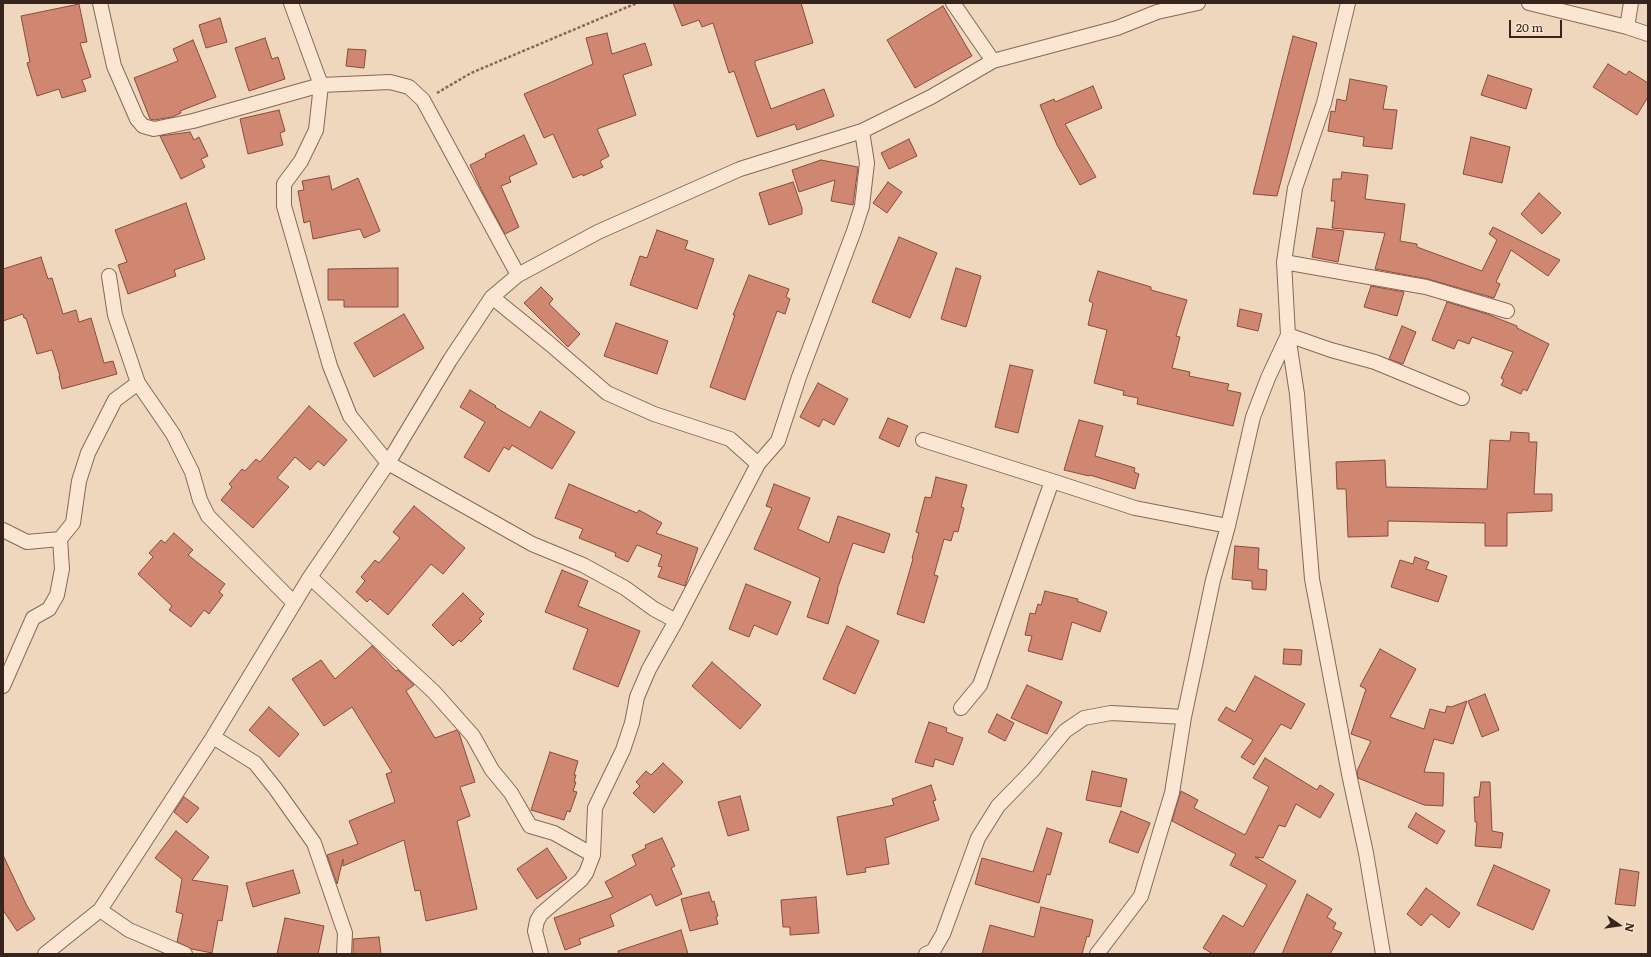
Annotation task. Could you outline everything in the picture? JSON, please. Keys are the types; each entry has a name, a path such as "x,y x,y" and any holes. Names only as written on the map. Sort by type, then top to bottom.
{"street":[{"path":"100,3 114,66 137,119 143,126 154,129 193,121 321,85 390,82 409,87 423,100 518,275"},
{"path":"291,3 321,85 316,130 301,161 284,184 284,206 330,366 350,416 388,464 532,544 583,565 625,588 654,609 676,621"},
{"path":"953,3 993,61"},
{"path":"45,954 100,910 213,737 310,577 388,464 450,360 492,297 518,275 598,232 740,169 862,131 931,97 993,61 1117,28 1153,8 1198,3"},
{"path":"1348,3 1324,103 1295,188 1284,262 1288,335 1298,402 1312,579 1346,759 1366,853 1383,954"},
{"path":"1528,3 1626,27 1648,34"},
{"path":"1626,27 1631,3"},
{"path":"540,954 535,932 537,921 541,914 581,880 586,873 593,855 596,808 623,750 632,723 637,697 646,676 758,464 778,441 799,377 860,212 867,163 862,131"},
{"path":"1284,262 1426,287 1507,311"},
{"path":"109,276 115,315 138,383 172,434 192,472 200,500 208,516 294,603"},
{"path":"492,297 515,318 550,344 607,393 654,414 730,439 758,464"},
{"path":"1288,335 1331,350 1375,362 1462,398"},
{"path":"1097,954 1141,896 1172,792 1184,717 1213,580 1228,526 1254,416 1268,378 1288,335"},
{"path":"3,686 33,618 49,609 57,595 62,569 60,539 73,523 79,481 88,453 115,400 138,383"},
{"path":"923,440 1135,508 1228,526"},
{"path":"961,708 980,685 1052,481"},
{"path":"3,530 27,542 60,539"},
{"path":"310,577 444,703 473,736 492,770 511,794 530,826 554,833 593,855"},
{"path":"926,954 933,951 943,934 978,838 998,806 1033,770 1065,731 1084,718 1110,713 1184,717"},
{"path":"213,737 255,763 275,788 314,843 345,933 344,954"},
{"path":"100,910 129,930 184,954"}],"path":[{"path":"423,100 471,73 637,3"}],"building":[{"path":"673,3 801,3 813,43 755,61 755,64 771,109 824,89 834,116 797,130 795,124 757,137 734,71 729,73 713,23 702,27 699,20 682,26"},
{"path":"79,4 87,42 80,43 91,77 82,80 86,91 62,98 59,89 37,96 27,63 30,62 21,16"},
{"path":"943,6 972,56 915,88 887,40"},
{"path":"220,18 227,42 206,48 199,25"},
{"path":"607,33 612,54 645,43 652,65 623,75 636,115 597,129 609,156 600,161 603,167 583,176 582,174 573,178 553,134 544,138 524,94 593,64 586,38"},
{"path":"1293,36 1317,43 1277,196 1253,194"},
{"path":"265,38 272,59 278,57 285,79 249,91 235,48"},
{"path":"193,40 216,97 180,111 181,113 172,117 154,120 150,119 134,78 178,61 173,49"},
{"path":"348,49 366,50 364,68 346,66"},
{"path":"1608,64 1626,75 1629,71 1648,83 1648,97 1637,115 1593,87"},
{"path":"1488,75 1532,89 1526,109 1481,95"},
{"path":"1350,79 1387,86 1383,109 1397,110 1392,149 1363,146 1364,137 1328,131 1331,111 1335,112 1337,99 1346,101"},
{"path":"1093,86 1102,108 1065,124 1096,177 1080,185 1057,145 1040,105 1054,99 1055,102"},
{"path":"279,110 285,131 280,133 283,145 248,154 240,119"},
{"path":"190,132 194,140 199,137 208,156 201,159 205,167 181,179 160,136"},
{"path":"524,135 537,164 509,177 511,182 501,186 519,227 505,234 470,165 486,157 485,154"},
{"path":"1471,137 1510,147 1502,183 1463,174"},
{"path":"909,139 917,156 889,169 881,153"},
{"path":"821,160 858,167 853,205 831,201 835,180 799,192 792,170"},
{"path":"1342,172 1368,175 1365,199 1405,204 1400,241 1417,244 1417,247 1482,271 1497,240 1489,234 1493,227 1560,260 1548,276 1511,250 1496,282 1500,284 1494,298 1428,279 1375,269 1385,233 1332,228 1335,201 1331,201 1333,179 1341,179"},
{"path":"329,176 332,190 358,178 380,231 364,238 360,229 313,239 310,221 304,223 298,191 304,190 302,181"},
{"path":"793,182 802,208 802,214 769,225 759,193"},
{"path":"888,182 902,192 887,213 873,203"},
{"path":"1539,193 1561,213 1542,234 1521,214"},
{"path":"186,203 205,259 174,270 176,276 128,294 118,265 127,262 115,230"},
{"path":"1317,228 1344,231 1338,262 1312,257"},
{"path":"657,230 688,241 685,249 714,259 697,309 630,285 640,256 647,258"},
{"path":"899,237 937,253 910,318 872,302"},
{"path":"41,257 48,279 52,278 63,314 76,310 79,322 91,318 104,363 113,361 117,374 62,389 60,376 52,350 37,354 26,318 24,318 23,314 3,321 3,269"},
{"path":"398,268 398,307 344,307 344,300 328,300 328,269"},
{"path":"956,268 981,276 966,327 941,319"},
{"path":"1098,271 1151,287 1151,290 1187,300 1176,336 1180,337 1172,368 1190,372 1189,376 1229,384 1227,390 1241,393 1233,426 1137,404 1138,398 1123,395 1124,391 1094,383 1107,330 1088,325 1093,303 1089,301"},
{"path":"749,275 789,289 786,297 790,299 785,314 777,311 745,400 710,387 735,315 733,315"},
{"path":"1371,286 1404,292 1397,316 1364,307"},
{"path":"541,287 553,299 549,304 580,334 568,347 524,303"},
{"path":"1447,302 1487,314 1517,326 1517,328 1549,344 1527,391 1523,389 1521,394 1501,385 1504,380 1501,378 1513,352 1472,337 1469,344 1458,340 1454,349 1432,340"},
{"path":"1240,309 1262,314 1258,331 1237,326"},
{"path":"404,314 424,348 374,377 354,343"},
{"path":"616,323 668,341 657,374 604,356"},
{"path":"1402,326 1416,332 1403,364 1389,359"},
{"path":"1010,365 1033,370 1018,433 995,427"},
{"path":"818,383 848,399 834,425 823,419 819,427 800,417"},
{"path":"470,390 530,428 540,411 575,432 552,469 512,445 509,450 504,447 489,472 464,457 485,422 460,407"},
{"path":"309,406 347,440 324,466 318,461 310,470 295,457 277,478 289,487 253,528 221,500 232,487 229,484 242,469 245,471 256,459 260,462"},
{"path":"888,418 908,426 899,447 879,438"},
{"path":"1079,420 1103,426 1095,456 1135,468 1134,472 1139,474 1135,489 1090,475 1064,470"},
{"path":"1511,432 1529,433 1529,442 1537,442 1534,494 1552,494 1552,511 1507,513 1507,546 1485,546 1485,523 1388,521 1388,536 1348,537 1346,489 1337,489 1336,462 1385,460 1386,487 1487,489 1490,440 1510,441"},
{"path":"936,477 967,485 961,507 964,508 958,532 954,531 951,541 944,539 934,575 938,576 924,623 897,614 913,559 919,533 916,532 925,497 931,498"},
{"path":"569,484 637,513 639,510 662,523 656,533 698,548 685,586 658,577 662,567 658,566 662,555 637,545 628,562 615,556 616,553 579,538 583,529 555,518"},
{"path":"774,484 810,498 798,529 829,543 838,516 890,534 884,553 853,543 837,590 828,624 807,617 820,578 754,549 772,508 766,506"},
{"path":"414,506 465,548 443,574 431,564 388,615 370,599 367,602 356,592 365,581 361,577 375,560 379,563 400,538 393,532"},
{"path":"174,533 193,550 188,555 225,584 219,592 223,595 209,614 204,610 191,627 169,610 172,606 138,574 153,557 149,553 161,540 165,543"},
{"path":"1235,546 1259,548 1258,569 1267,570 1266,590 1252,589 1252,581 1232,579"},
{"path":"1415,557 1429,562 1426,569 1447,576 1438,602 1391,587 1400,560 1413,564"},
{"path":"562,570 588,581 578,606 640,631 618,687 573,669 588,629 545,612"},
{"path":"746,584 791,602 777,635 754,625 749,637 729,629"},
{"path":"1045,591 1078,599 1077,601 1107,612 1100,632 1072,622 1062,660 1028,651 1032,636 1025,635 1030,613 1035,614 1038,604 1041,605"},
{"path":"463,593 484,614 479,619 482,621 461,642 459,640 453,646 432,625"},
{"path":"847,626 879,641 855,694 823,679"},
{"path":"372,646 396,671 398,670 414,685 406,691 435,738 457,730 459,733 475,782 460,787 470,816 457,821 477,909 426,921 420,890 415,891 404,840 343,866 343,859 337,884 327,855 358,844 349,821 395,802 386,774 392,772 352,707 324,726 292,679 321,660 335,679"},
{"path":"1284,649 1302,650 1301,665 1283,664"},
{"path":"1380,649 1416,669 1390,717 1424,729 1430,709 1445,713 1447,706 1451,707 1467,701 1453,744 1434,739 1424,772 1444,773 1443,806 1424,805 1358,778 1357,771 1371,741 1351,734 1366,689 1360,686"},
{"path":"712,662 761,705 740,729 692,686"},
{"path":"1255,676 1305,704 1291,729 1281,724 1254,765 1241,757 1253,740 1218,720 1226,707 1235,712"},
{"path":"1027,685 1062,702 1047,734 1011,718"},
{"path":"1485,694 1499,730 1482,737 1468,701"},
{"path":"269,707 299,734 279,757 249,730"},
{"path":"997,714 1014,723 1005,741 988,732"},
{"path":"929,722 947,728 946,732 963,738 953,765 935,759 933,767 915,762"},
{"path":"550,752 578,761 574,775 576,775 574,782 576,782 573,791 577,792 570,812 567,811 564,820 531,810"},
{"path":"1265,758 1317,790 1320,785 1334,794 1320,818 1296,804 1285,827 1279,825 1263,858 1255,857 1296,881 1253,954 1213,954 1203,948 1223,915 1243,927 1267,885 1230,865 1236,854 1172,821 1181,791 1198,800 1194,808 1245,835 1269,787 1253,778"},
{"path":"663,763 683,782 654,813 633,793 640,786 636,782 646,771 651,775"},
{"path":"1092,771 1127,779 1121,807 1086,800"},
{"path":"1481,782 1490,782 1492,831 1503,833 1501,848 1475,846 1477,822 1475,822 1474,797 1479,797"},
{"path":"931,785 936,800 933,801 939,820 885,838 889,864 865,868 866,872 847,875 837,817 894,805 892,799"},
{"path":"740,796 749,830 728,836 718,802"},
{"path":"184,797 199,808 187,823 174,812"},
{"path":"1121,811 1150,823 1138,853 1109,842"},
{"path":"1416,813 1445,831 1437,844 1408,827"},
{"path":"1047,828 1062,833 1050,875 1047,874 1039,903 975,884 982,858 1033,872"},
{"path":"176,831 209,857 192,880 228,886 222,921 218,920 212,953 192,949 177,942 183,914 176,912 182,879 155,858"},
{"path":"662,838 675,866 671,868 682,894 656,906 651,894 610,915 614,926 579,939 581,944 565,950 554,918 613,897 605,882 636,865 632,855 646,848 645,845"},
{"path":"547,848 567,878 537,899 517,869"},
{"path":"3,855 27,906 35,919 17,931 3,910"},
{"path":"1494,865 1550,890 1533,930 1477,905"},
{"path":"1620,869 1639,872 1635,906 1615,904"},
{"path":"293,870 300,893 253,907 246,883"},
{"path":"1426,888 1460,913 1449,928 1431,914 1421,926 1407,914"},
{"path":"709,892 712,902 714,901 718,916 716,917 718,924 690,931 681,899"},
{"path":"1307,894 1332,909 1327,917 1336,923 1333,929 1342,933 1330,954 1282,954"},
{"path":"816,897 819,933 790,935 790,927 783,927 781,900"},
{"path":"1041,907 1093,920 1089,937 1087,936 1082,954 982,954 990,925 1034,937"},
{"path":"285,918 324,926 318,954 277,954"},
{"path":"681,930 688,954 619,954 618,951"},
{"path":"379,937 381,954 353,954 353,939"}]}
